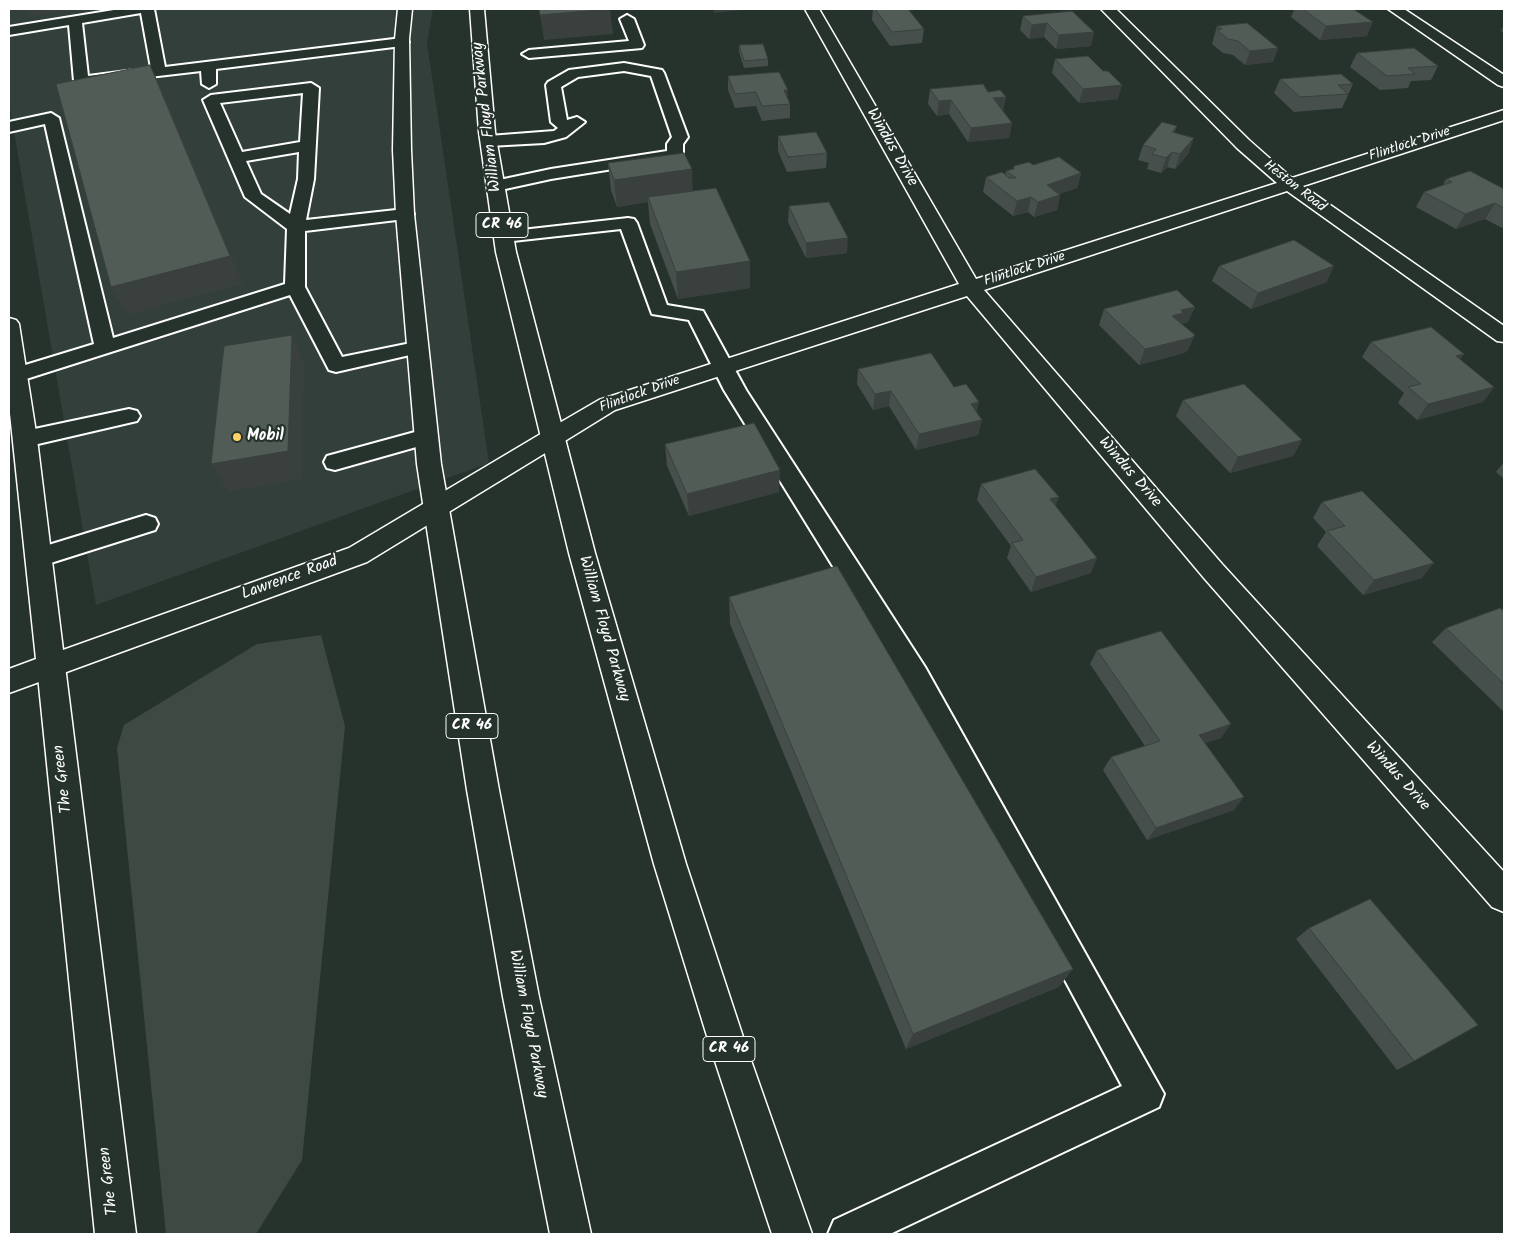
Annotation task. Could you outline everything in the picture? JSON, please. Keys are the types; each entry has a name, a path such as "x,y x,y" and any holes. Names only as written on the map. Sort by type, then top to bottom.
{"main road":[{"name":"William Floyd Parkway","path":"405,9 402,42 402,150 405,214 416,348 435,508 520,997 571,1234"},
{"name":"William Floyd Parkway","path":"478,9 478,34 489,141 504,237 552,438 587,571 668,854 729,1049 792,1234"},
{"name":"Windus Drive","path":"812,9 970,288 1212,571 1504,896"},
{"name":"Heston Road","path":"1108,9 1243,144 1289,184 1504,336"},
{"path":"1395,9 1504,82"},
{"name":"Flintlock Drive","path":"552,438 607,404 1504,115"},
{"name":"The Green","path":"9,324 25,439 116,1234"},
{"name":"Lawrence Road","path":"9,681 358,555 552,438"}],"lane":[{"path":"9,31 146,9 160,72"},
{"path":"529,54 637,45 627,19"},
{"path":"75,20 81,81 402,42"},
{"path":"208,66 211,100 254,197 296,227 405,214"},
{"path":"489,141 544,138 573,125 559,122 553,85 574,73 624,67 657,73 680,137 669,142 675,155 496,186"},
{"path":"626,74 637,76 644,80 655,114"},
{"path":"571,99 568,90 579,80 598,76"},
{"path":"211,100 311,88 306,179 296,227 295,287 336,365 416,348"},
{"path":"9,127 51,118 105,347"},
{"path":"237,158 308,146"},
{"path":"504,237 637,221 660,310 696,315 722,367 915,675 1146,1094 848,1234"},
{"path":"16,375 295,287"},
{"path":"25,439 129,416"},
{"path":"335,462 426,437"},
{"path":"38,558 146,524"}],"shaded area":[{"path":"9,9 433,9 427,43 489,463 96,605 9,103"},
{"path":"321,635 345,726 302,1160 256,1234 166,1234 117,748 124,725 257,644"}],"building":[{"path":"539,9 610,9 540,15"},
{"path":"875,9 908,9 924,29 892,32"},
{"path":"1303,9 1353,9 1373,22 1326,26"},
{"path":"1072,11 1094,32 1059,35 1047,23 1032,25 1023,16"},
{"path":"1247,23 1278,48 1250,51 1238,41 1228,39 1217,30 1222,29 1217,26"},
{"path":"763,44 768,59 744,61 739,45"},
{"path":"1414,48 1438,66 1408,68 1415,74 1387,76 1357,53"},
{"path":"1088,56 1103,71 1108,71 1122,85 1083,89 1055,59"},
{"path":"150,65 230,256 111,287 56,84"},
{"path":"779,72 788,90 784,90 790,104 762,106 756,92 735,94 728,76"},
{"path":"1341,74 1353,84 1338,85 1348,94 1300,97 1280,79"},
{"path":"983,84 988,92 1000,90 1006,97 993,98 1012,123 971,128 951,100 939,101 930,89"},
{"path":"1162,122 1177,126 1172,132 1194,138 1180,154 1172,152 1166,158 1152,154 1156,149 1143,145"},
{"path":"816,132 827,153 788,157 778,136"},
{"path":"684,153 692,169 614,180 608,163"},
{"path":"1059,157 1081,173 1047,185 1060,195 1038,202 1031,197 1017,201 986,177 1002,172 1009,178 1016,178 1006,171 1014,169 1014,166 1029,162 1033,165"},
{"path":"1470,171 1504,189 1504,208 1495,203 1465,214 1424,192 1452,182 1446,179"},
{"path":"716,188 750,261 676,272 648,197"},
{"path":"829,202 848,238 806,243 789,206"},
{"path":"1294,240 1334,266 1258,293 1219,266"},
{"path":"1177,290 1195,307 1181,310 1183,313 1172,316 1195,335 1191,338 1145,349 1104,309"},
{"path":"1431,327 1464,354 1456,356 1494,387 1428,404 1408,387 1421,384 1371,342"},
{"path":"292,335 288,451 211,464 224,346"},
{"path":"931,353 954,387 966,384 979,402 971,404 982,420 919,434 891,391 875,394 858,369"},
{"path":"1244,384 1302,440 1238,457 1183,400"},
{"path":"754,423 780,470 687,494 665,444"},
{"path":"1035,469 1059,497 1050,499 1097,558 1036,577 1012,543 1023,540 981,484"},
{"path":"1362,491 1434,563 1374,580 1327,531 1345,526 1322,502"},
{"path":"837,566 1073,969 913,1034 729,597"},
{"path":"1500,608 1504,611 1504,684 1446,628"},
{"path":"1161,631 1231,724 1199,735 1244,797 1156,828 1111,757 1160,741 1097,650"},
{"path":"1370,899 1478,1025 1414,1061 1309,928"}],"place":[{"name":"Mobil","path":"237,437"}]}
